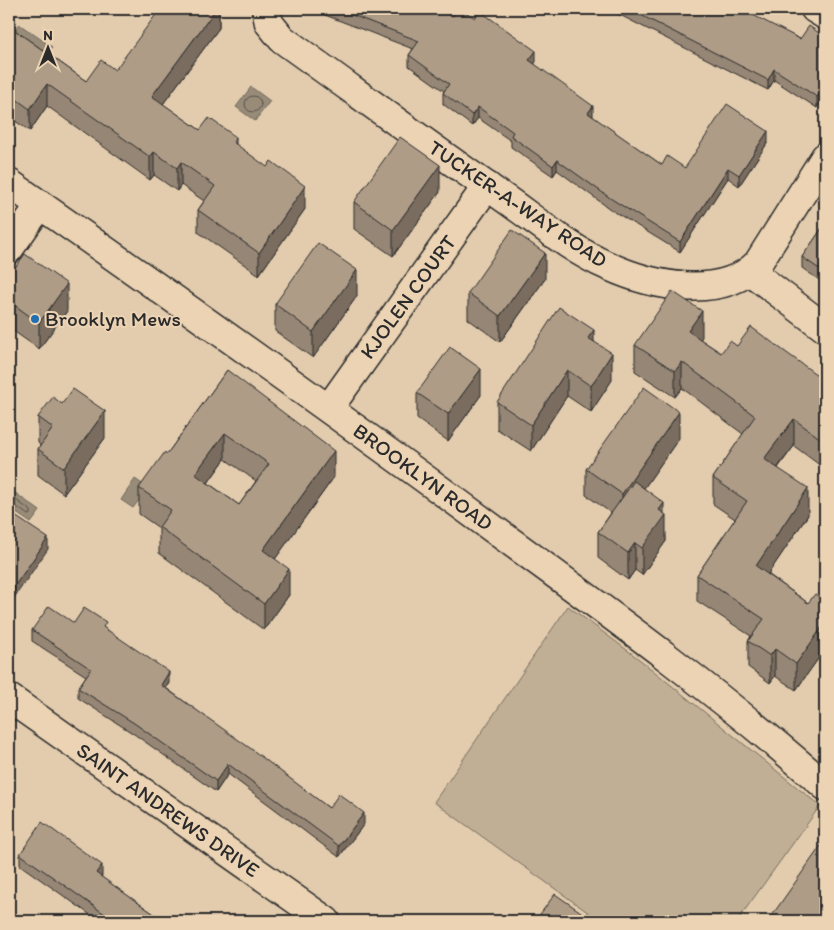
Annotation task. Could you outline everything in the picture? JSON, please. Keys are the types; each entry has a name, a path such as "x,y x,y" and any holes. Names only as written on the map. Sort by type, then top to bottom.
{"street":[{"name":"TUCKER-A-WAY ROAD","path":"266,9 269,23 282,39 582,252 608,266 650,281 694,286 727,282 750,271"},
{"path":"815,9 825,15"},
{"path":"825,157 758,263 750,271 825,328"},
{"name":"BROOKLYN ROAD","path":"9,183 329,408 656,648 785,751 825,786"},
{"name":"KJOLEN COURT","path":"329,408 487,186"},
{"path":"9,249 40,205"},
{"name":"SAINT ANDREWS DRIVE","path":"9,698 326,921"}],"shaded area":[{"path":"568,606 639,659 820,806 737,921 600,921 434,802"}],"water":[{"path":"19,24 52,47 43,58 11,36"},
{"path":"251,87 270,101 255,121 236,107"},
{"path":"135,479 148,488 133,508 121,500"},
{"path":"14,492 40,511 31,523 9,508 9,499"}],"building":[{"path":"160,9 216,9 152,96 200,130 209,118 236,137 233,142 267,167 271,161 305,186 259,253 198,210 215,186 181,162 177,168 154,152 150,157 47,84 30,109 9,94 9,26 86,81 101,60 115,70"},
{"path":"337,9 443,9 453,16 458,9 461,9 475,18 480,11 536,51 529,60 593,106 588,113 662,165 667,156 685,168 727,104 768,131 739,175 728,168 680,242 610,198 557,160 553,166 511,136 513,132 478,107 472,115 443,93 449,84 409,55 419,41"},
{"path":"629,9 735,9 745,15 747,12 800,39 809,26 825,37 825,84 817,97 774,69 768,80"},
{"path":"400,137 440,165 393,230 354,202"},
{"path":"825,224 825,273 802,257"},
{"path":"512,230 545,253 500,316 468,293"},
{"path":"318,243 357,270 313,332 275,304"},
{"path":"25,254 67,284 39,323 9,301 9,276"},
{"path":"672,291 702,311 688,331 721,353 730,341 737,346 751,327 824,380 825,378 825,442 794,419 764,459 808,488 756,566 808,603 815,594 825,602 825,623 796,664 775,649 770,656 748,641 764,619 697,575 747,501 713,478 755,416 682,362 675,371 635,345"},
{"path":"559,307 594,330 588,338 612,353 591,386 567,370 531,425 497,402"},
{"path":"450,347 481,369 448,414 417,393"},
{"path":"227,370 334,451 263,550 289,569 264,604 159,527 171,510 139,488 165,452 167,454","holes":["225,433 269,464 239,505 195,474"]},
{"path":"9,375 13,378 9,384"},
{"path":"644,387 679,412 622,494 586,469"},
{"path":"73,389 105,411 64,468 38,449 53,428 38,417 53,397 62,404"},
{"path":"634,481 664,503 659,510 666,515 642,548 635,543 628,553 598,532"},
{"path":"9,512 48,538 9,594"},
{"path":"49,606 74,623 84,608 106,622 103,627 169,672 161,685 250,748 329,808 339,794 364,813 339,846 228,764 216,781 134,723 78,688 91,669 32,630"},
{"path":"42,822 102,865 96,873 164,921 106,921 109,917 20,854"},
{"path":"825,840 825,921 768,921"},
{"path":"555,894 594,921 535,921"}],"place":[{"name":"Brooklyn Mews","path":"35,319"}]}
